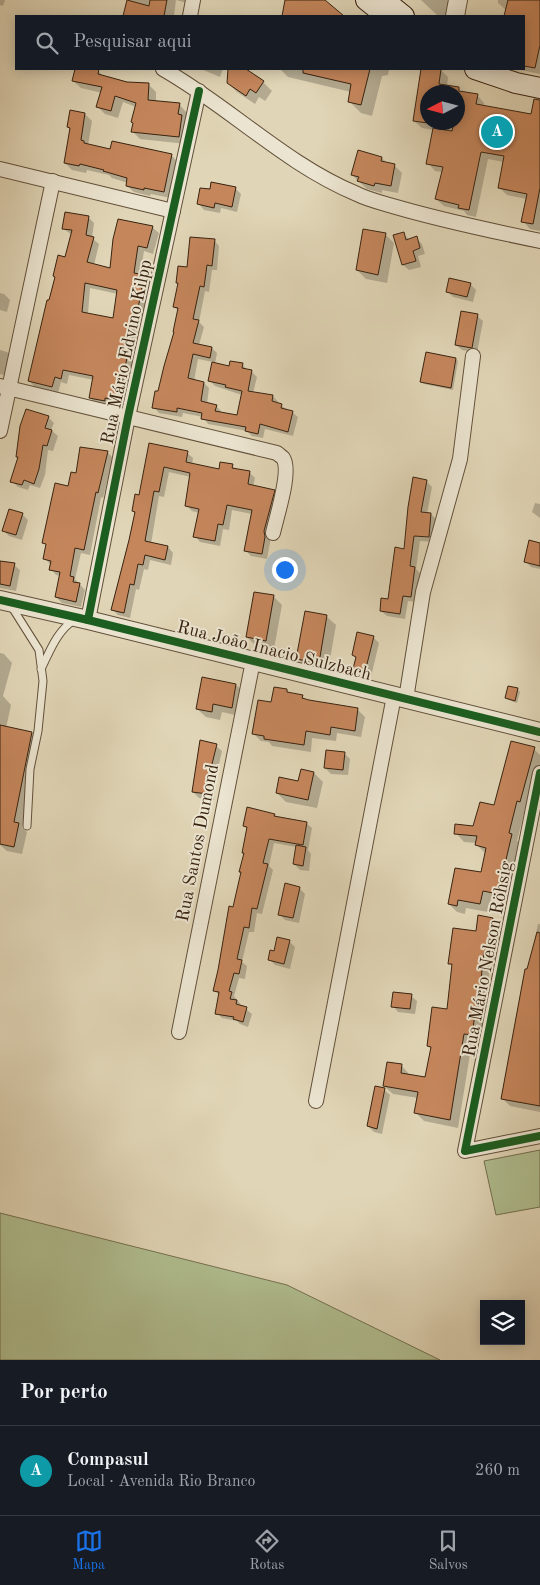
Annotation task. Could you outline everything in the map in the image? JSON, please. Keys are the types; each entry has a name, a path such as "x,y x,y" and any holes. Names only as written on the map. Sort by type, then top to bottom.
{"main road":[{"path":"366,0 385,15"},
{"path":"384,0 403,15"},
{"path":"478,70 516,83 540,88"},
{"path":"518,70 540,75"}],"street":[{"path":"190,15 193,0"},
{"path":"455,15 458,0"},
{"path":"165,70 199,91 304,167 357,195 428,216 540,242"},
{"name":"Rua Mário Edvino Kilpp","path":"83,619 199,91"},
{"path":"0,169 53,180 173,211"},
{"path":"0,431 5,387 53,180"},
{"path":"316,1101 423,592 460,459 473,356"},
{"path":"5,387 277,453 284,459 286,469 273,533"},
{"name":"Rua João Inacio Sulzbach","path":"4,601 540,732"},
{"name":"Rua Santos Dumond","path":"179,1032 253,661"},
{"name":"Rua Mário Nelson Röhsig","path":"540,773 465,1151 540,1136"}],"lane":[{"path":"4,601 38,650 43,681 38,731 30,769 27,826"},
{"path":"41,669 65,626 83,619"}],"green space":[{"path":"540,1150 540,1207 496,1215 484,1161"},
{"path":"0,1213 287,1285 440,1360 0,1360"}],"building":[{"path":"127,0 149,6 150,0 167,0 164,15 123,15"},
{"path":"285,0 325,0 343,15 282,15"},
{"path":"508,0 540,0 540,45 535,68 525,66 525,15 504,15"},
{"path":"75,70 99,70 98,74 127,82 149,83 148,100 180,103 178,114 182,115 179,137 131,132 133,123 131,122 136,103 115,96 111,111 96,107 102,87 72,81"},
{"path":"228,70 248,70 264,81 256,93 250,89 246,96 227,83"},
{"path":"303,70 370,70 361,105 348,102 351,84 303,73"},
{"path":"421,70 441,70 439,84 446,85 420,85 420,122 413,121"},
{"path":"465,92 478,94 476,104 531,114 534,99 540,100 540,188 533,224 521,222 527,194 498,188 504,156 481,152 469,210 458,208 459,205 435,199 443,167 426,164 433,130 465,130"},
{"path":"70,110 85,113 81,140 84,143 110,149 112,141 172,154 164,192 126,186 127,178 80,164 79,166 64,163 70,128 67,127"},
{"path":"358,150 382,157 381,161 395,164 391,186 375,183 374,186 357,181 359,177 351,175"},
{"path":"211,182 236,187 232,207 215,203 214,208 197,204 200,188 210,189"},
{"path":"65,212 89,216 86,235 94,237 87,262 110,268 113,239 118,219 153,226 147,248 138,246 134,273 144,275 136,320 133,319 131,323 125,352 128,352 119,400 105,398 105,401 89,398 93,376 63,370 61,379 55,377 52,387 28,381 47,300 49,300 55,277 53,276 58,255 65,257 72,230 62,229","holes":["85,283 117,290 113,318 82,312"]},
{"path":"363,229 386,233 378,275 356,270"},
{"path":"404,232 406,240 417,236 420,248 413,251 416,261 402,265 393,235"},
{"path":"190,237 215,239 212,266 207,265 204,287 200,286 193,319 199,320 193,343 212,347 210,358 193,354 188,378 204,382 201,401 217,405 215,411 237,415 242,391 208,381 212,362 229,366 230,361 243,363 242,368 252,370 248,391 273,395 272,401 282,404 281,408 293,411 288,432 260,424 258,434 245,431 246,427 201,419 202,413 177,408 177,412 152,408 155,391 158,391 174,332 178,308 173,307 178,283 176,283 178,266 187,267"},
{"path":"449,278 471,283 467,297 446,292"},
{"path":"461,311 478,314 472,348 455,345"},
{"path":"426,352 456,358 451,388 420,382"},
{"path":"26,409 49,416 45,428 52,430 47,446 43,445 34,484 24,480 22,485 10,482 18,457 16,457 20,426"},
{"path":"149,443 188,451 186,462 219,469 220,462 233,464 232,468 250,471 248,484 275,490 264,531 265,537 262,554 244,551 252,510 227,505 223,525 218,524 215,541 193,537 199,509 185,506 190,473 164,467 159,492 154,491 145,541 168,546 165,560 145,555 143,565 138,564 134,585 130,584 124,613 111,610 135,512 132,511 135,494 139,495"},
{"path":"80,447 108,451 98,493 96,492 84,550 75,548 70,576 74,577 73,582 80,583 76,602 55,597 60,572 49,570 51,561 43,559 46,544 42,543 55,483 68,486 71,472 76,473"},
{"path":"413,477 427,480 421,512 431,513 429,537 414,536 410,566 415,567 411,597 403,596 400,614 380,611 381,598 388,599 395,547 404,549"},
{"path":"9,509 23,513 16,535 2,531"},
{"path":"529,540 540,543 540,566 524,562"},
{"path":"0,561 15,563 10,586 0,584"},
{"path":"254,592 274,595 266,641 246,637"},
{"path":"305,611 327,615 319,663 296,659"},
{"path":"357,632 374,636 365,672 353,669 356,657 352,655"},
{"path":"202,677 236,684 232,708 213,704 212,712 196,709"},
{"path":"508,686 518,688 515,701 505,698"},
{"path":"274,687 287,689 287,692 303,695 302,698 309,700 358,708 355,731 331,727 330,735 306,731 304,745 264,739 264,736 252,734 258,700 271,702"},
{"path":"0,725 32,732 14,822 19,823 14,847 0,844"},
{"path":"200,740 217,744 209,776 208,794 192,792"},
{"path":"511,741 535,747 520,802 517,801 509,833 512,834 498,894 483,891 480,904 458,900 457,906 448,904 455,868 481,872 486,848 475,845 477,836 454,834 455,824 473,826 480,802 494,805"},
{"path":"326,750 345,752 343,770 324,768"},
{"path":"301,769 314,772 308,800 276,793 279,777 298,781"},
{"path":"247,807 275,814 274,816 307,822 303,845 269,839 263,863 268,864 257,909 252,908 249,928 244,927 237,959 242,960 239,974 234,973 229,991 232,992 230,999 237,1000 236,1004 247,1007 243,1022 233,1019 234,1017 215,1014 219,992 213,991 229,906 233,907 241,872 239,872 244,853 242,853 247,827 243,826"},
{"path":"296,845 306,847 303,866 293,864"},
{"path":"285,883 300,887 293,918 278,915"},
{"path":"478,915 493,918 488,952 484,952 478,1007 476,1007 472,1035 464,1034 450,1120 414,1113 418,1092 383,1086 387,1062 402,1064 401,1073 425,1077 431,1047 427,1046 432,1007 447,1009 452,964 448,964 453,928 476,931"},
{"path":"537,932 540,933 540,1106 501,1099 525,969 527,969"},
{"path":"277,937 290,940 284,964 268,960 270,950 274,951"},
{"path":"393,992 412,994 410,1009 391,1007"},
{"path":"375,1086 385,1088 377,1129 367,1126"}],"cycle path":[{"path":"88,620 128,417 199,91"},
{"path":"0,600 540,732"},
{"path":"540,773 465,1151 540,1136"}],"place":[{"name":"Compasul","path":"497,132"}]}
